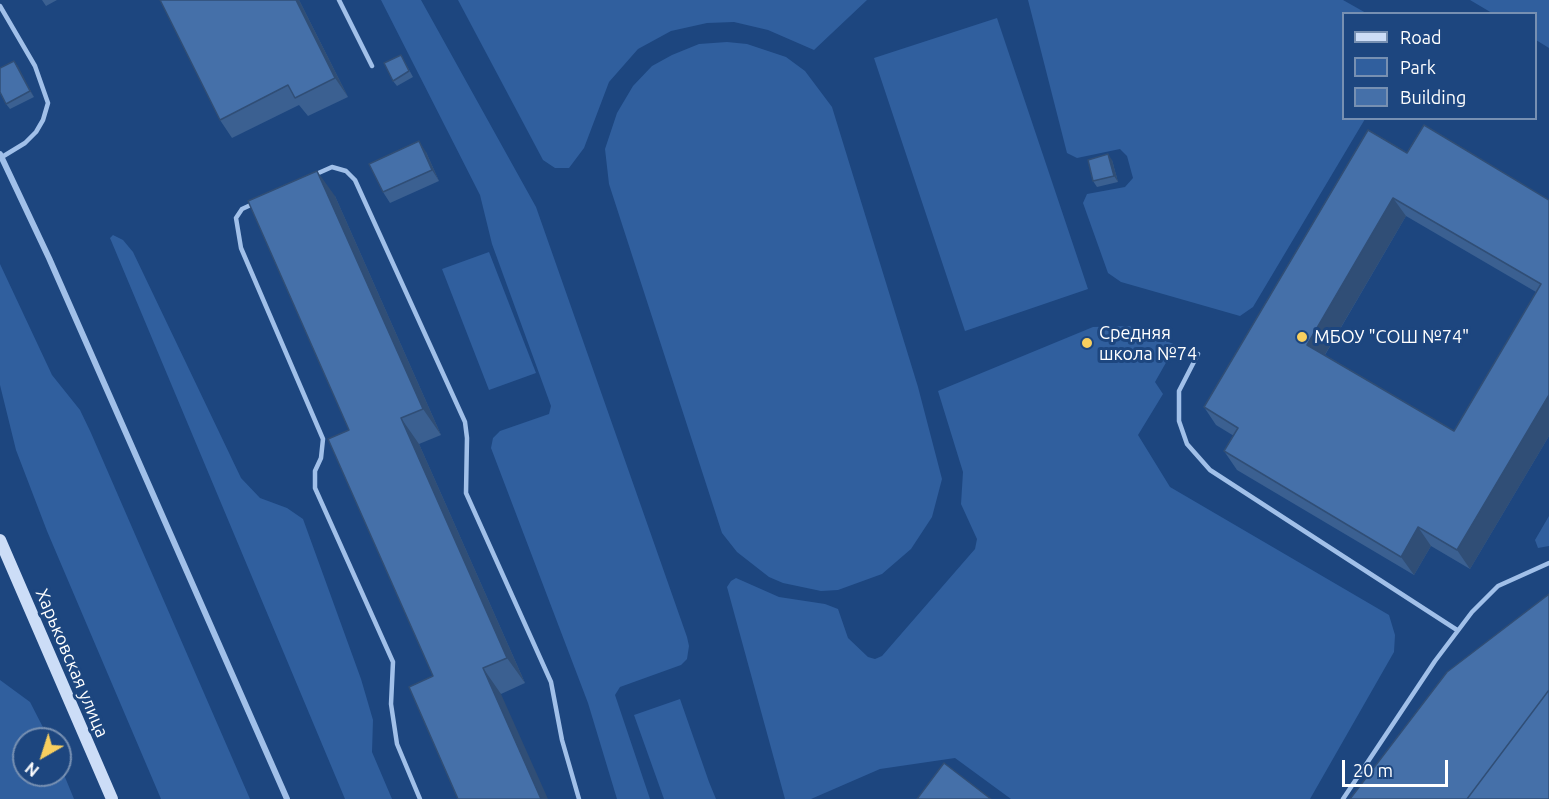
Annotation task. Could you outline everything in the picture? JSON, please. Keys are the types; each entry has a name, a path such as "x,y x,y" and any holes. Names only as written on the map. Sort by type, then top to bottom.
{"main road":[{"name":"Харьковская улица","path":"0,540 112,799"}],"street":[{"path":"1,155 287,799"}],"lane":[{"path":"339,0 372,66"},
{"path":"0,6 35,66 48,103 43,120 36,132 25,143 1,155"},
{"path":"312,176 332,167 346,171 356,180 465,422 466,493 550,682 562,740 579,799"},
{"path":"262,200 242,209 236,218 241,248 323,439 321,458 315,471 315,488 393,662 391,704 397,744 420,799"},
{"path":"1198,354 1179,391 1179,421 1187,444 1210,470 1456,630"},
{"path":"1343,799 1456,630 1498,586 1549,563"}],"green space":[{"path":"381,0 421,0 536,207 687,637 689,646 687,659 681,665 620,687 615,695 650,799 617,799 588,703 491,448 493,438 500,431 549,414 551,406 492,244 480,195"},
{"path":"458,0 867,0 814,50 768,30 734,22 707,23 671,31 638,49 609,82 584,148 569,168 555,168 543,160"},
{"path":"1028,0 1343,0 1364,12 1342,12 1342,120 1364,120 1253,307 1240,316 1121,282 1108,273 1083,203 1087,194 1125,187 1133,178 1127,156 1120,149 1077,158 1067,153"},
{"path":"1470,0 1549,0 1549,48 1537,41 1537,12 1490,12"},
{"path":"997,18 1088,289 965,331 874,58"},
{"path":"727,42 747,44 786,57 805,71 832,107 918,387 942,479 932,517 911,549 882,574 838,590 821,591 783,583 769,577 737,552 722,533 609,184 605,149 617,113 633,86 652,66 672,55 699,44"},
{"path":"113,235 123,240 133,252 241,478 260,498 287,508 303,519 361,679 373,720 372,752 392,799 345,799 110,238"},
{"path":"489,252 536,373 489,390 442,269"},
{"path":"0,264 52,375 80,410 91,433 250,799 161,799 47,531 16,450 0,385"},
{"path":"1129,326 1176,345 1155,382 1163,394 1138,435 1170,487 1389,615 1395,635 1394,652 1310,799 1011,799 955,758 880,769 811,799 785,799 727,587 731,581 736,578 779,597 825,604 838,609 848,638 868,657 875,659 882,656 975,549 977,539 961,504 963,472 938,391 1093,327"},
{"path":"1549,516 1549,546 1538,548 1535,540"},
{"path":"0,680 30,702 43,727 12,727 12,787 69,787 74,799 0,799"},
{"path":"680,699 716,799 664,799 634,715"}],"building":[{"path":"160,0 296,0 335,78 295,98 288,85 220,120"},
{"path":"401,55 409,71 393,81 384,63"},
{"path":"14,61 30,91 6,104 0,92 0,68"},
{"name":"МБОУ \"СОШ №74\"","path":"1424,125 1549,200 1549,395 1457,550 1418,527 1401,557 1224,451 1238,428 1204,407 1368,130 1407,153","holes":["1393,198 1541,284 1454,431 1307,345"]},
{"path":"419,141 432,170 383,192 369,164"},
{"path":"1108,154 1114,176 1093,181 1088,160"},
{"path":"317,171 423,409 401,418 507,658 483,668 541,799 458,799 409,687 433,676 328,439 349,430 248,201"},
{"path":"1549,594 1549,690 1467,799 1350,799 1447,672"},
{"path":"1549,690 1549,799 1467,799"},
{"path":"944,763 991,799 917,799"}],"place":[{"name":"МБОУ \"СОШ №74\"","path":"1302,337"},
{"name":"Средняя школа №74","path":"1087,343"}]}
